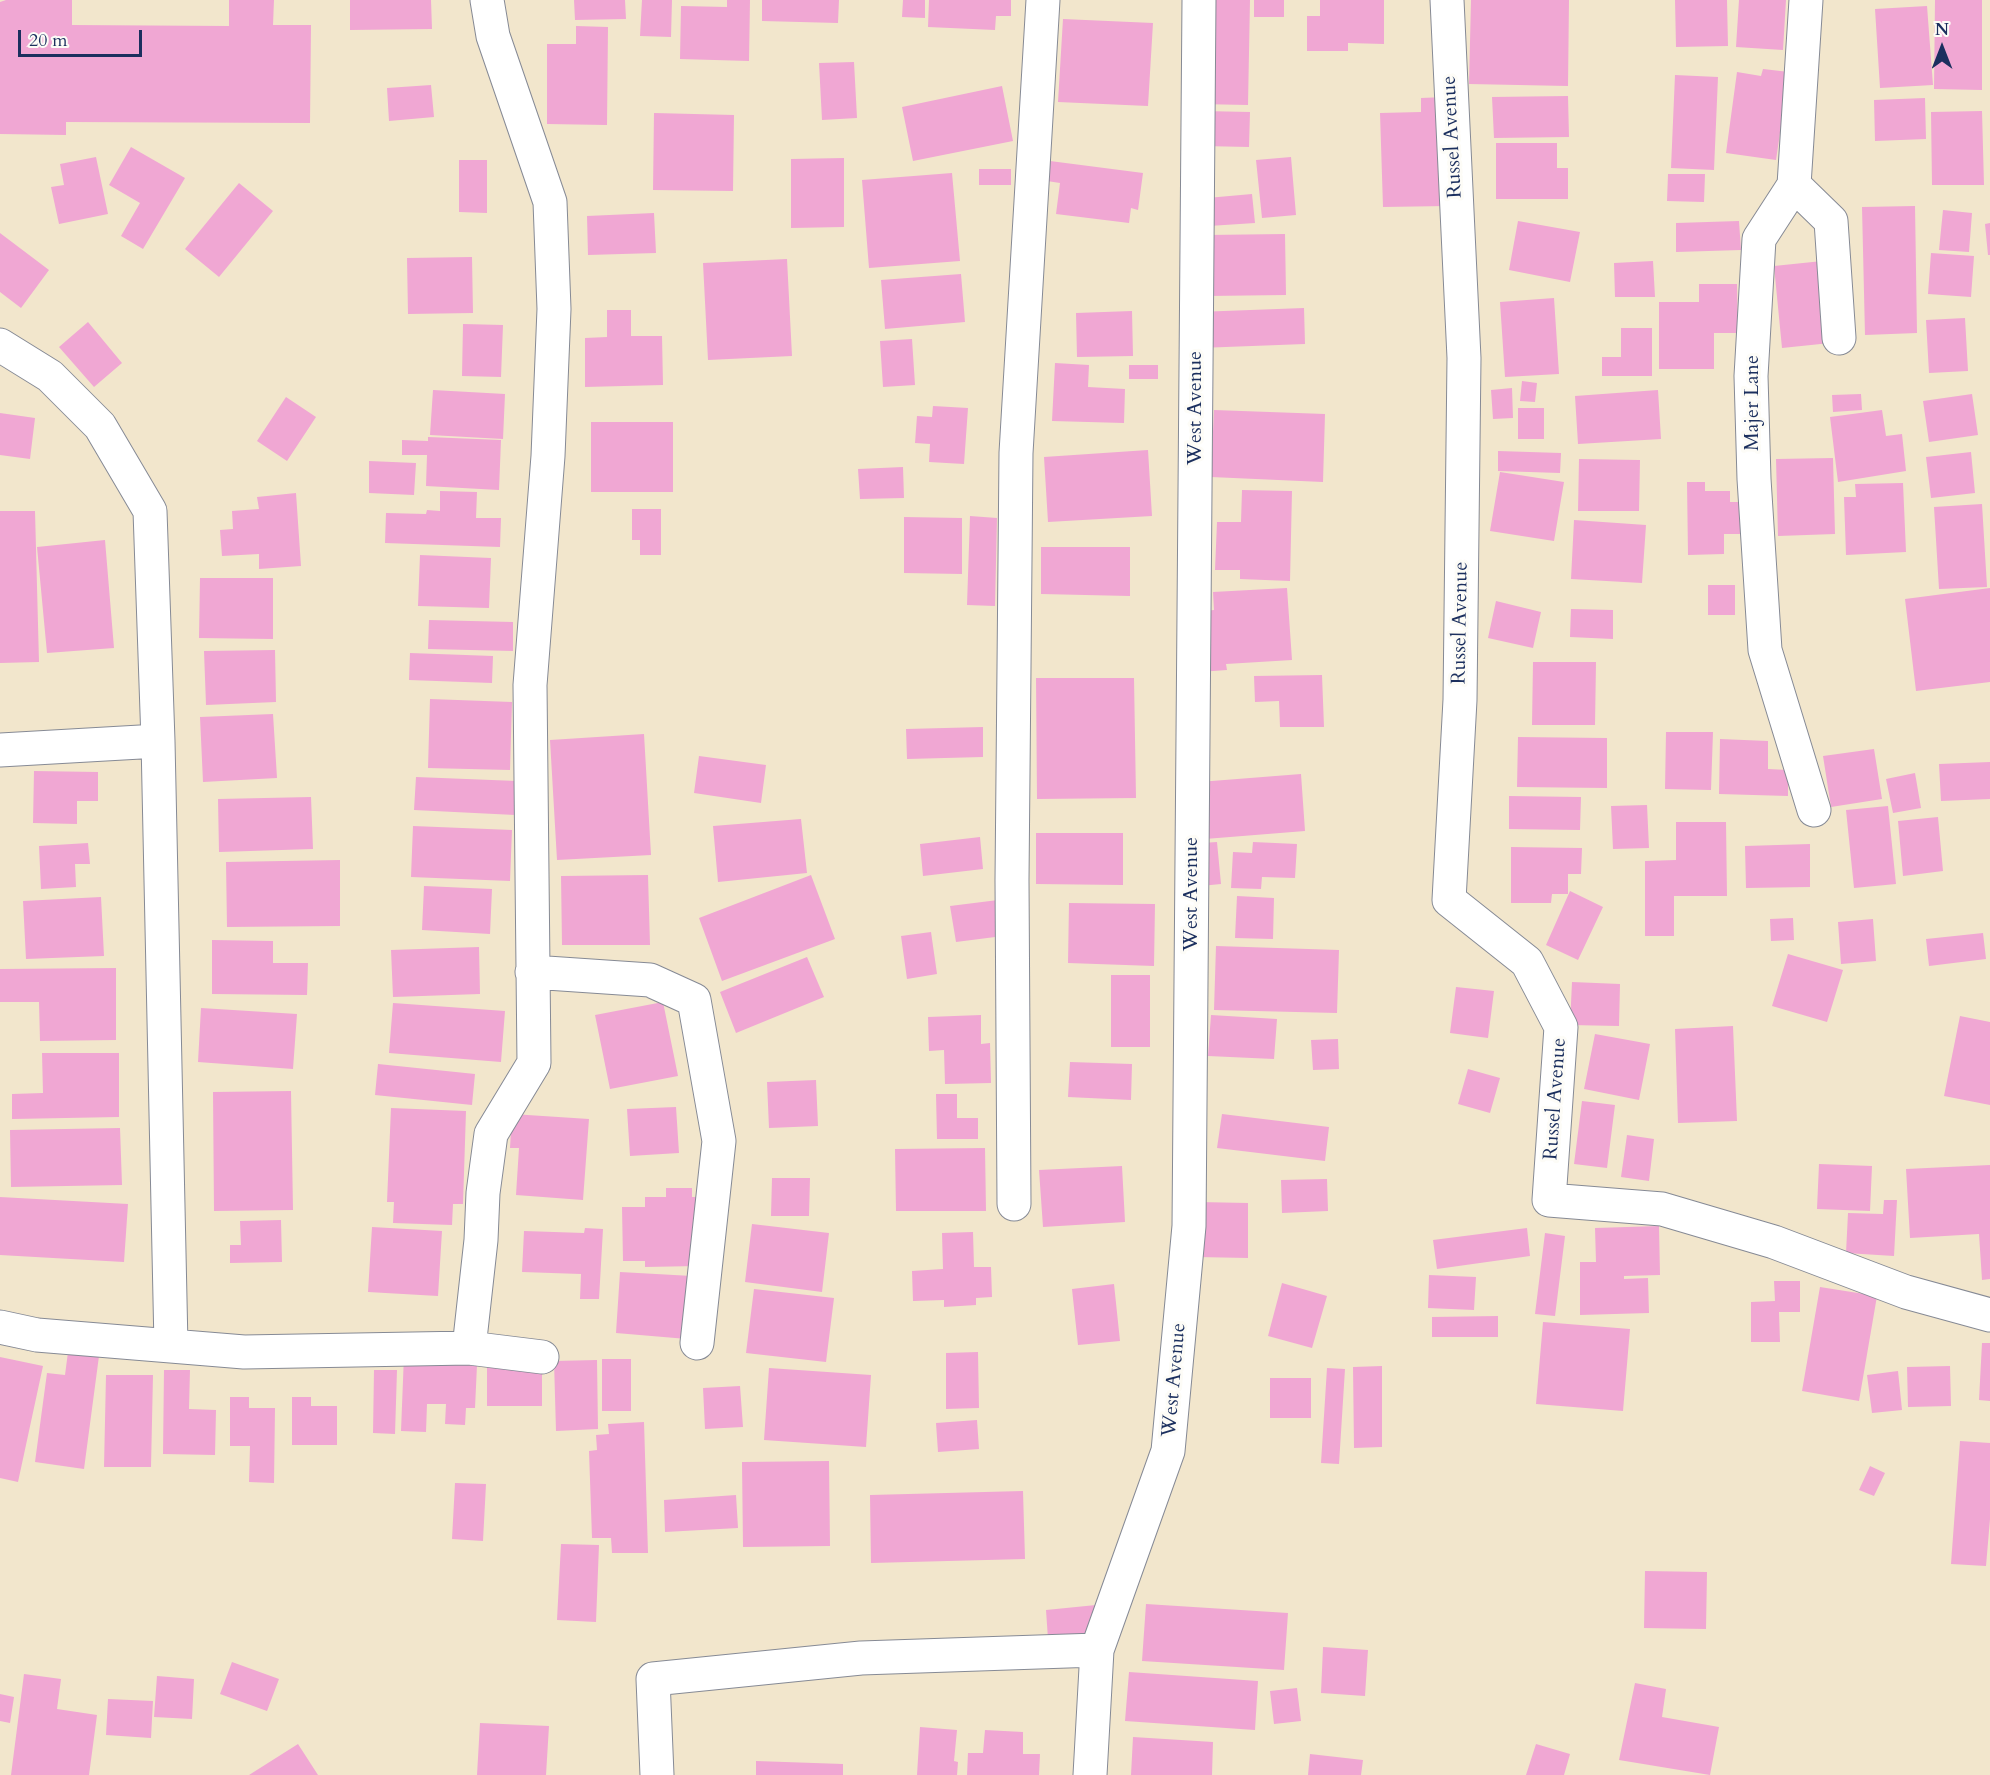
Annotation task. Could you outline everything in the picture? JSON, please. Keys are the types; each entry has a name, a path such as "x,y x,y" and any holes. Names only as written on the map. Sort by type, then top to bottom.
{"street":[{"path":"469,1348 481,1240 483,1193 491,1134 534,1063 530,685 548,456 554,309 550,202 493,36 487,0"},
{"path":"1014,1204 1012,880 1016,453 1043,0"},
{"name":"West Avenue","path":"1090,1775 1097,1650 1168,1452 1190,1226 1199,0"},
{"name":"Russel Avenue","path":"1447,0 1464,358 1460,700 1449,900 1527,962 1561,1027 1549,1200 1662,1209 1774,1242 1906,1292 1990,1315"},
{"name":"Majer Lane","path":"1806,0 1794,185 1759,239 1751,399 1765,650 1814,810"},
{"path":"1794,185 1831,221 1839,338"},
{"path":"0,345 50,376 100,426 150,511 158,741 171,1345"},
{"path":"0,750 158,741"},
{"path":"532,972 650,980 694,1000 719,1141 697,1343"},
{"path":"0,1327 37,1335 244,1352 469,1348 542,1357"},
{"path":"657,1775 653,1679 861,1658 1097,1650"}],"building":[{"path":"6,0 72,0 72,25 229,26 229,0 274,0 273,25 311,25 310,123 66,122 66,135 0,134 0,2"},
{"path":"350,0 431,0 432,29 350,30"},
{"path":"574,0 625,0 626,19 575,20"},
{"path":"642,0 672,0 671,37 640,36"},
{"path":"727,0 750,0 749,61 680,59 681,6 727,7"},
{"path":"762,0 839,0 838,23 762,21"},
{"path":"903,0 925,0 925,18 902,17"},
{"path":"929,0 1011,0 1011,16 996,16 995,30 928,27"},
{"path":"1200,0 1250,0 1248,105 1198,104"},
{"path":"1254,0 1284,0 1284,17 1254,17"},
{"path":"1320,0 1384,0 1384,44 1348,43 1348,51 1307,51 1307,16 1320,16"},
{"path":"1471,0 1569,0 1568,86 1469,84"},
{"path":"1675,0 1727,0 1728,46 1676,47"},
{"path":"1739,0 1786,0 1783,50 1736,47"},
{"path":"1935,0 1982,0 1982,90 1934,89"},
{"path":"1927,6 1933,85 1880,88 1875,9"},
{"path":"1063,19 1153,23 1148,106 1058,102"},
{"path":"576,26 608,27 607,125 547,124 547,44 576,44"},
{"path":"854,62 857,118 822,120 819,63"},
{"path":"1763,69 1789,72 1776,160 1726,153 1737,72 1761,76"},
{"path":"1675,75 1718,77 1714,170 1671,168"},
{"path":"431,85 434,117 389,121 387,88"},
{"path":"1002,86 1013,141 913,161 902,107"},
{"path":"1568,96 1569,137 1494,138 1492,97"},
{"path":"1445,97 1447,206 1383,207 1380,113 1421,112 1421,98"},
{"path":"1925,98 1926,139 1875,141 1874,100"},
{"path":"1203,111 1250,112 1249,147 1202,146"},
{"path":"1982,111 1984,185 1932,185 1931,112"},
{"path":"654,113 734,115 733,191 653,190"},
{"path":"1496,143 1557,143 1557,168 1568,168 1568,199 1496,199"},
{"path":"131,147 185,178 143,249 121,236 140,203 109,185"},
{"path":"96,157 108,214 59,224 51,187 64,185 60,164"},
{"path":"1291,157 1296,215 1262,218 1256,160"},
{"path":"844,158 844,227 791,228 791,159"},
{"path":"459,160 487,160 487,213 459,212"},
{"path":"1050,161 1143,173 1138,210 1131,208 1129,223 1056,214 1060,183 1047,181"},
{"path":"979,169 1011,169 1011,185 979,185"},
{"path":"952,173 960,261 869,268 862,180"},
{"path":"1668,174 1705,174 1704,202 1667,201"},
{"path":"239,183 273,211 219,277 185,249"},
{"path":"1252,194 1255,223 1209,226 1207,198"},
{"path":"1915,206 1917,333 1865,335 1862,207"},
{"path":"1943,210 1972,213 1969,252 1939,250"},
{"path":"654,213 656,253 588,255 587,216"},
{"path":"1518,221 1580,232 1570,282 1509,270"},
{"path":"1739,221 1741,250 1676,252 1676,223"},
{"path":"1990,223 1990,255 1988,255 1985,224"},
{"path":"0,233 49,270 21,308 0,292"},
{"path":"1285,234 1286,295 1207,296 1206,235"},
{"path":"1931,253 1974,256 1971,297 1928,294"},
{"path":"472,257 473,313 408,314 407,258"},
{"path":"787,259 792,356 708,360 703,263"},
{"path":"1832,260 1840,342 1782,348 1774,266"},
{"path":"1653,261 1655,297 1615,297 1614,263"},
{"path":"961,274 965,322 885,329 881,280"},
{"path":"1699,284 1737,284 1738,333 1714,333 1714,369 1659,369 1659,302 1699,302"},
{"path":"1554,298 1559,374 1505,377 1500,302"},
{"path":"1304,308 1305,344 1199,348 1197,312"},
{"path":"607,310 631,310 631,336 662,336 663,385 585,387 585,338 607,337"},
{"path":"1132,311 1133,356 1077,357 1076,313"},
{"path":"1965,318 1968,371 1929,373 1926,320"},
{"path":"88,322 122,363 94,387 59,347"},
{"path":"463,324 503,325 501,377 462,376"},
{"path":"1621,328 1652,328 1652,376 1602,376 1602,357 1621,357"},
{"path":"912,339 915,385 883,387 880,341"},
{"path":"1055,363 1089,365 1088,387 1125,389 1124,423 1052,421"},
{"path":"1129,365 1158,365 1158,379 1129,379"},
{"path":"1522,381 1537,383 1535,402 1520,401"},
{"path":"1512,388 1513,418 1493,419 1491,390"},
{"path":"433,390 505,394 503,439 430,435"},
{"path":"1658,390 1661,439 1578,444 1575,396"},
{"path":"1861,394 1862,410 1833,412 1832,395"},
{"path":"1972,394 1978,435 1929,442 1923,401"},
{"path":"286,397 316,417 287,461 257,441"},
{"path":"933,406 968,408 964,464 929,462 930,444 915,443 917,416 932,417"},
{"path":"1518,408 1544,408 1544,439 1518,439"},
{"path":"1214,410 1325,414 1323,482 1211,477"},
{"path":"1882,410 1886,436 1902,434 1906,471 1838,482 1830,417"},
{"path":"0,413 35,418 30,459 0,455"},
{"path":"591,422 673,422 673,492 591,492"},
{"path":"428,437 501,440 499,490 426,486 427,455 402,455 402,440 428,441"},
{"path":"1148,450 1152,516 1048,522 1044,457"},
{"path":"1498,451 1561,453 1560,473 1498,471"},
{"path":"1971,452 1975,493 1931,498 1926,457"},
{"path":"1833,458 1835,534 1778,536 1776,459"},
{"path":"1579,459 1640,460 1639,511 1578,511"},
{"path":"369,461 416,463 414,495 369,493"},
{"path":"903,467 904,498 860,499 858,469"},
{"path":"1500,472 1564,482 1554,541 1490,531"},
{"path":"1687,482 1705,482 1705,491 1730,491 1730,502 1744,502 1745,534 1724,534 1724,554 1688,555"},
{"path":"1903,483 1906,552 1846,555 1844,497 1856,497 1855,484"},
{"path":"1242,490 1292,491 1290,581 1240,579 1240,570 1215,570 1217,522 1241,522"},
{"path":"440,491 477,492 476,518 501,518 500,547 385,543 386,513 426,514 427,510 440,511"},
{"path":"296,493 301,566 259,569 259,554 222,556 220,530 233,529 232,511 259,509 257,497"},
{"path":"1982,504 1987,587 1939,589 1934,507"},
{"path":"632,509 661,509 661,555 640,555 640,540 632,540"},
{"path":"0,511 35,511 39,662 0,663"},
{"path":"970,516 997,518 995,606 967,605"},
{"path":"904,517 962,518 962,574 904,573"},
{"path":"1574,520 1646,525 1642,583 1571,579"},
{"path":"105,540 114,648 47,653 37,547"},
{"path":"1041,547 1130,547 1130,596 1041,594"},
{"path":"420,555 491,558 489,608 418,606"},
{"path":"200,578 273,578 273,639 199,638"},
{"path":"1708,585 1735,585 1735,615 1708,615"},
{"path":"1287,588 1292,660 1226,664 1227,670 1199,672 1195,612 1214,610 1213,592"},
{"path":"1990,588 1990,682 1916,691 1905,599"},
{"path":"1496,601 1541,612 1533,648 1488,638"},
{"path":"1571,609 1613,610 1613,639 1570,637"},
{"path":"429,620 513,622 513,651 428,649"},
{"path":"275,650 276,702 206,705 204,651"},
{"path":"410,653 493,656 492,683 409,680"},
{"path":"1533,662 1596,662 1595,725 1532,725"},
{"path":"1322,675 1324,727 1280,727 1279,701 1255,702 1254,676"},
{"path":"1036,678 1134,678 1136,798 1037,799"},
{"path":"430,699 512,702 510,770 428,768"},
{"path":"273,714 277,778 203,782 200,717"},
{"path":"983,727 983,757 907,759 906,729"},
{"path":"1666,732 1713,732 1711,790 1665,789"},
{"path":"644,734 651,855 557,860 550,740"},
{"path":"1518,737 1607,738 1607,788 1517,787"},
{"path":"1720,739 1768,741 1768,769 1788,770 1788,796 1719,794"},
{"path":"1874,749 1882,799 1831,807 1823,756"},
{"path":"699,756 766,765 761,803 694,793"},
{"path":"1990,762 1990,799 1941,801 1939,764"},
{"path":"34,771 98,772 98,801 77,801 77,824 33,823"},
{"path":"1915,773 1921,808 1893,813 1886,779"},
{"path":"1301,774 1305,831 1205,839 1199,782"},
{"path":"416,777 517,781 515,815 414,810"},
{"path":"1509,796 1581,797 1580,830 1509,829"},
{"path":"311,797 313,849 219,852 218,799"},
{"path":"1647,805 1649,848 1613,849 1611,806"},
{"path":"1888,806 1896,884 1854,888 1846,810"},
{"path":"1938,817 1943,871 1903,876 1898,821"},
{"path":"801,819 807,873 718,882 713,826"},
{"path":"1676,822 1726,822 1727,896 1674,896 1674,936 1645,936 1645,861 1676,860"},
{"path":"413,826 512,830 510,881 411,877"},
{"path":"1036,833 1123,833 1123,885 1036,884"},
{"path":"980,837 983,869 923,876 920,844"},
{"path":"1217,842 1221,884 1190,887 1186,844"},
{"path":"1253,842 1297,844 1295,878 1262,877 1261,889 1231,888 1233,852 1252,853"},
{"path":"88,843 90,864 75,864 76,887 41,889 39,846"},
{"path":"1810,844 1810,887 1746,888 1745,846"},
{"path":"1511,847 1582,848 1581,874 1568,874 1568,894 1552,894 1551,903 1511,903"},
{"path":"340,860 340,926 227,927 226,862"},
{"path":"648,875 650,945 562,945 561,876"},
{"path":"811,875 835,939 722,981 699,918"},
{"path":"424,886 492,889 490,934 422,930"},
{"path":"1570,891 1603,907 1578,960 1546,945"},
{"path":"1237,896 1274,898 1273,939 1235,938"},
{"path":"101,897 104,956 26,959 23,901"},
{"path":"998,900 1003,936 956,942 950,906"},
{"path":"1069,903 1155,904 1154,966 1068,963"},
{"path":"1793,918 1794,940 1771,941 1770,919"},
{"path":"1873,919 1876,961 1841,964 1838,922"},
{"path":"931,932 937,974 907,979 901,936"},
{"path":"1983,933 1986,959 1929,966 1926,939"},
{"path":"212,940 273,941 273,963 308,963 307,995 212,994"},
{"path":"1216,946 1339,950 1337,1013 1214,1010"},
{"path":"479,947 480,994 393,997 391,950"},
{"path":"1788,954 1843,970 1827,1022 1772,1006"},
{"path":"807,957 824,997 736,1033 720,992"},
{"path":"116,968 116,1040 40,1041 39,1002 0,1002 0,969"},
{"path":"1111,975 1150,975 1150,1047 1111,1047"},
{"path":"1572,982 1620,984 1619,1026 1570,1025"},
{"path":"1456,987 1494,991 1488,1038 1450,1033"},
{"path":"663,1002 678,1076 610,1089 595,1015"},
{"path":"393,1003 505,1011 501,1062 389,1053"},
{"path":"201,1008 297,1014 293,1069 198,1062"},
{"path":"981,1015 981,1044 990,1043 991,1083 945,1084 944,1050 929,1051 928,1017"},
{"path":"1211,1015 1277,1019 1274,1059 1208,1056"},
{"path":"1960,1016 1990,1022 1990,1105 1944,1096"},
{"path":"1733,1026 1737,1121 1678,1123 1675,1029"},
{"path":"1595,1034 1650,1044 1639,1100 1584,1089"},
{"path":"1338,1039 1339,1069 1313,1070 1311,1040"},
{"path":"42,1053 119,1053 119,1117 12,1119 12,1094 43,1093"},
{"path":"1070,1062 1132,1064 1131,1100 1068,1097"},
{"path":"378,1064 475,1074 472,1105 375,1095"},
{"path":"1468,1069 1500,1078 1490,1113 1458,1104"},
{"path":"816,1080 818,1126 769,1128 767,1082"},
{"path":"291,1091 293,1210 214,1211 213,1092"},
{"path":"936,1094 957,1094 957,1118 978,1118 978,1139 937,1139"},
{"path":"1582,1101 1615,1105 1607,1168 1574,1164"},
{"path":"676,1107 679,1153 630,1156 627,1109"},
{"path":"391,1108 466,1111 463,1204 453,1204 452,1225 393,1223 394,1202 387,1202"},
{"path":"512,1114 589,1119 583,1200 516,1195 519,1148 510,1148"},
{"path":"1222,1114 1329,1127 1325,1161 1217,1148"},
{"path":"120,1128 122,1185 11,1187 10,1130"},
{"path":"1627,1135 1654,1139 1649,1181 1621,1177"},
{"path":"985,1148 986,1211 896,1211 895,1149"},
{"path":"1819,1164 1872,1166 1870,1211 1817,1209"},
{"path":"1990,1165 1990,1279 1982,1280 1979,1234 1910,1238 1906,1169"},
{"path":"1122,1166 1125,1222 1043,1227 1039,1170"},
{"path":"772,1178 810,1178 809,1216 771,1216"},
{"path":"1327,1179 1328,1211 1282,1213 1281,1180"},
{"path":"666,1188 692,1188 692,1197 697,1197 697,1266 645,1267 645,1261 623,1261 622,1207 645,1207 645,1197 666,1197"},
{"path":"0,1197 128,1204 124,1262 0,1255"},
{"path":"1884,1200 1897,1200 1894,1256 1846,1253 1848,1213 1883,1214"},
{"path":"1198,1202 1248,1203 1248,1258 1197,1257"},
{"path":"281,1220 282,1262 230,1263 230,1245 241,1245 240,1221"},
{"path":"752,1224 829,1233 822,1292 745,1282"},
{"path":"1659,1226 1660,1275 1624,1276 1624,1279 1648,1278 1649,1313 1580,1315 1580,1262 1596,1262 1595,1228"},
{"path":"372,1227 442,1231 438,1296 368,1292"},
{"path":"585,1228 603,1229 599,1299 580,1299 581,1274 522,1272 524,1231 584,1233"},
{"path":"1527,1228 1530,1256 1437,1269 1433,1240"},
{"path":"973,1232 974,1267 991,1267 992,1297 976,1298 976,1305 944,1307 944,1300 913,1301 912,1271 943,1269 942,1233"},
{"path":"1545,1233 1565,1236 1555,1316 1535,1314"},
{"path":"620,1272 692,1276 687,1339 616,1333"},
{"path":"1429,1275 1476,1277 1474,1310 1428,1308"},
{"path":"1774,1281 1800,1281 1800,1312 1779,1312 1780,1342 1751,1342 1751,1302 1775,1301"},
{"path":"1282,1283 1327,1296 1312,1348 1268,1336"},
{"path":"1114,1284 1120,1341 1078,1345 1072,1289"},
{"path":"1820,1287 1877,1296 1859,1401 1802,1391"},
{"path":"754,1289 834,1298 826,1362 746,1353"},
{"path":"1498,1316 1498,1337 1432,1337 1432,1317"},
{"path":"1543,1322 1630,1329 1623,1411 1536,1404"},
{"path":"1982,1343 1990,1343 1990,1401 1979,1400"},
{"path":"68,1352 99,1356 84,1469 35,1462 47,1373 65,1375"},
{"path":"978,1352 979,1408 946,1409 946,1353"},
{"path":"404,1355 429,1364 477,1365 475,1408 466,1408 465,1425 445,1424 446,1404 427,1404 426,1432 401,1431"},
{"path":"0,1357 43,1366 18,1482 0,1478"},
{"path":"602,1359 631,1359 631,1411 602,1411"},
{"path":"597,1360 598,1429 556,1431 554,1361"},
{"path":"1382,1366 1382,1447 1354,1448 1353,1367"},
{"path":"1950,1366 1951,1406 1908,1407 1907,1367"},
{"path":"487,1367 542,1367 542,1406 487,1406"},
{"path":"769,1368 871,1375 866,1447 764,1440"},
{"path":"1327,1368 1345,1369 1339,1464 1321,1463"},
{"path":"164,1370 190,1370 189,1409 216,1410 215,1455 163,1454"},
{"path":"374,1370 397,1370 395,1434 373,1433"},
{"path":"1898,1371 1902,1410 1872,1413 1867,1375"},
{"path":"106,1375 153,1375 151,1467 104,1467"},
{"path":"1270,1378 1311,1378 1311,1418 1270,1418"},
{"path":"740,1386 743,1427 705,1429 703,1388"},
{"path":"230,1397 249,1397 249,1408 275,1408 274,1483 249,1482 250,1446 230,1446"},
{"path":"292,1397 311,1397 311,1406 337,1406 337,1445 292,1445"},
{"path":"977,1420 979,1449 938,1452 936,1423"},
{"path":"644,1422 648,1553 612,1553 611,1538 592,1538 589,1451 597,1450 596,1435 609,1434 608,1424"},
{"path":"1960,1441 1990,1443 1990,1519 1986,1566 1951,1564"},
{"path":"829,1461 830,1546 743,1547 742,1462"},
{"path":"1870,1466 1885,1473 1874,1496 1859,1490"},
{"path":"455,1483 486,1484 483,1541 452,1539"},
{"path":"1023,1491 1025,1559 871,1563 870,1495"},
{"path":"736,1495 738,1528 665,1532 664,1500"},
{"path":"561,1544 599,1545 596,1622 557,1620"},
{"path":"1645,1571 1707,1572 1706,1629 1644,1628"},
{"path":"1146,1604 1288,1613 1284,1670 1142,1661"},
{"path":"1096,1605 1099,1635 1048,1639 1046,1610"},
{"path":"1323,1647 1368,1650 1365,1696 1321,1693"},
{"path":"232,1662 279,1679 267,1711 220,1694"},
{"path":"1129,1672 1258,1681 1255,1730 1125,1721"},
{"path":"24,1674 61,1679 57,1709 97,1715 89,1775 11,1775"},
{"path":"157,1676 194,1679 192,1719 154,1717"},
{"path":"1635,1683 1666,1689 1662,1717 1719,1727 1710,1775 1619,1760"},
{"path":"1297,1688 1301,1721 1274,1724 1270,1691"},
{"path":"0,1694 14,1697 10,1723 0,1721"},
{"path":"108,1699 153,1701 151,1738 106,1735"},
{"path":"480,1723 549,1726 546,1775 477,1775"},
{"path":"920,1727 957,1730 954,1761 958,1762 957,1775 917,1775"},
{"path":"985,1730 1023,1732 1023,1754 1040,1754 1039,1775 967,1775 968,1753 983,1753"},
{"path":"1133,1737 1213,1742 1212,1775 1131,1775"},
{"path":"298,1744 318,1775 249,1775"},
{"path":"1536,1744 1570,1754 1564,1775 1526,1775"},
{"path":"1310,1754 1363,1760 1361,1775 1308,1775"},
{"path":"756,1761 843,1764 843,1775 756,1775"}]}
